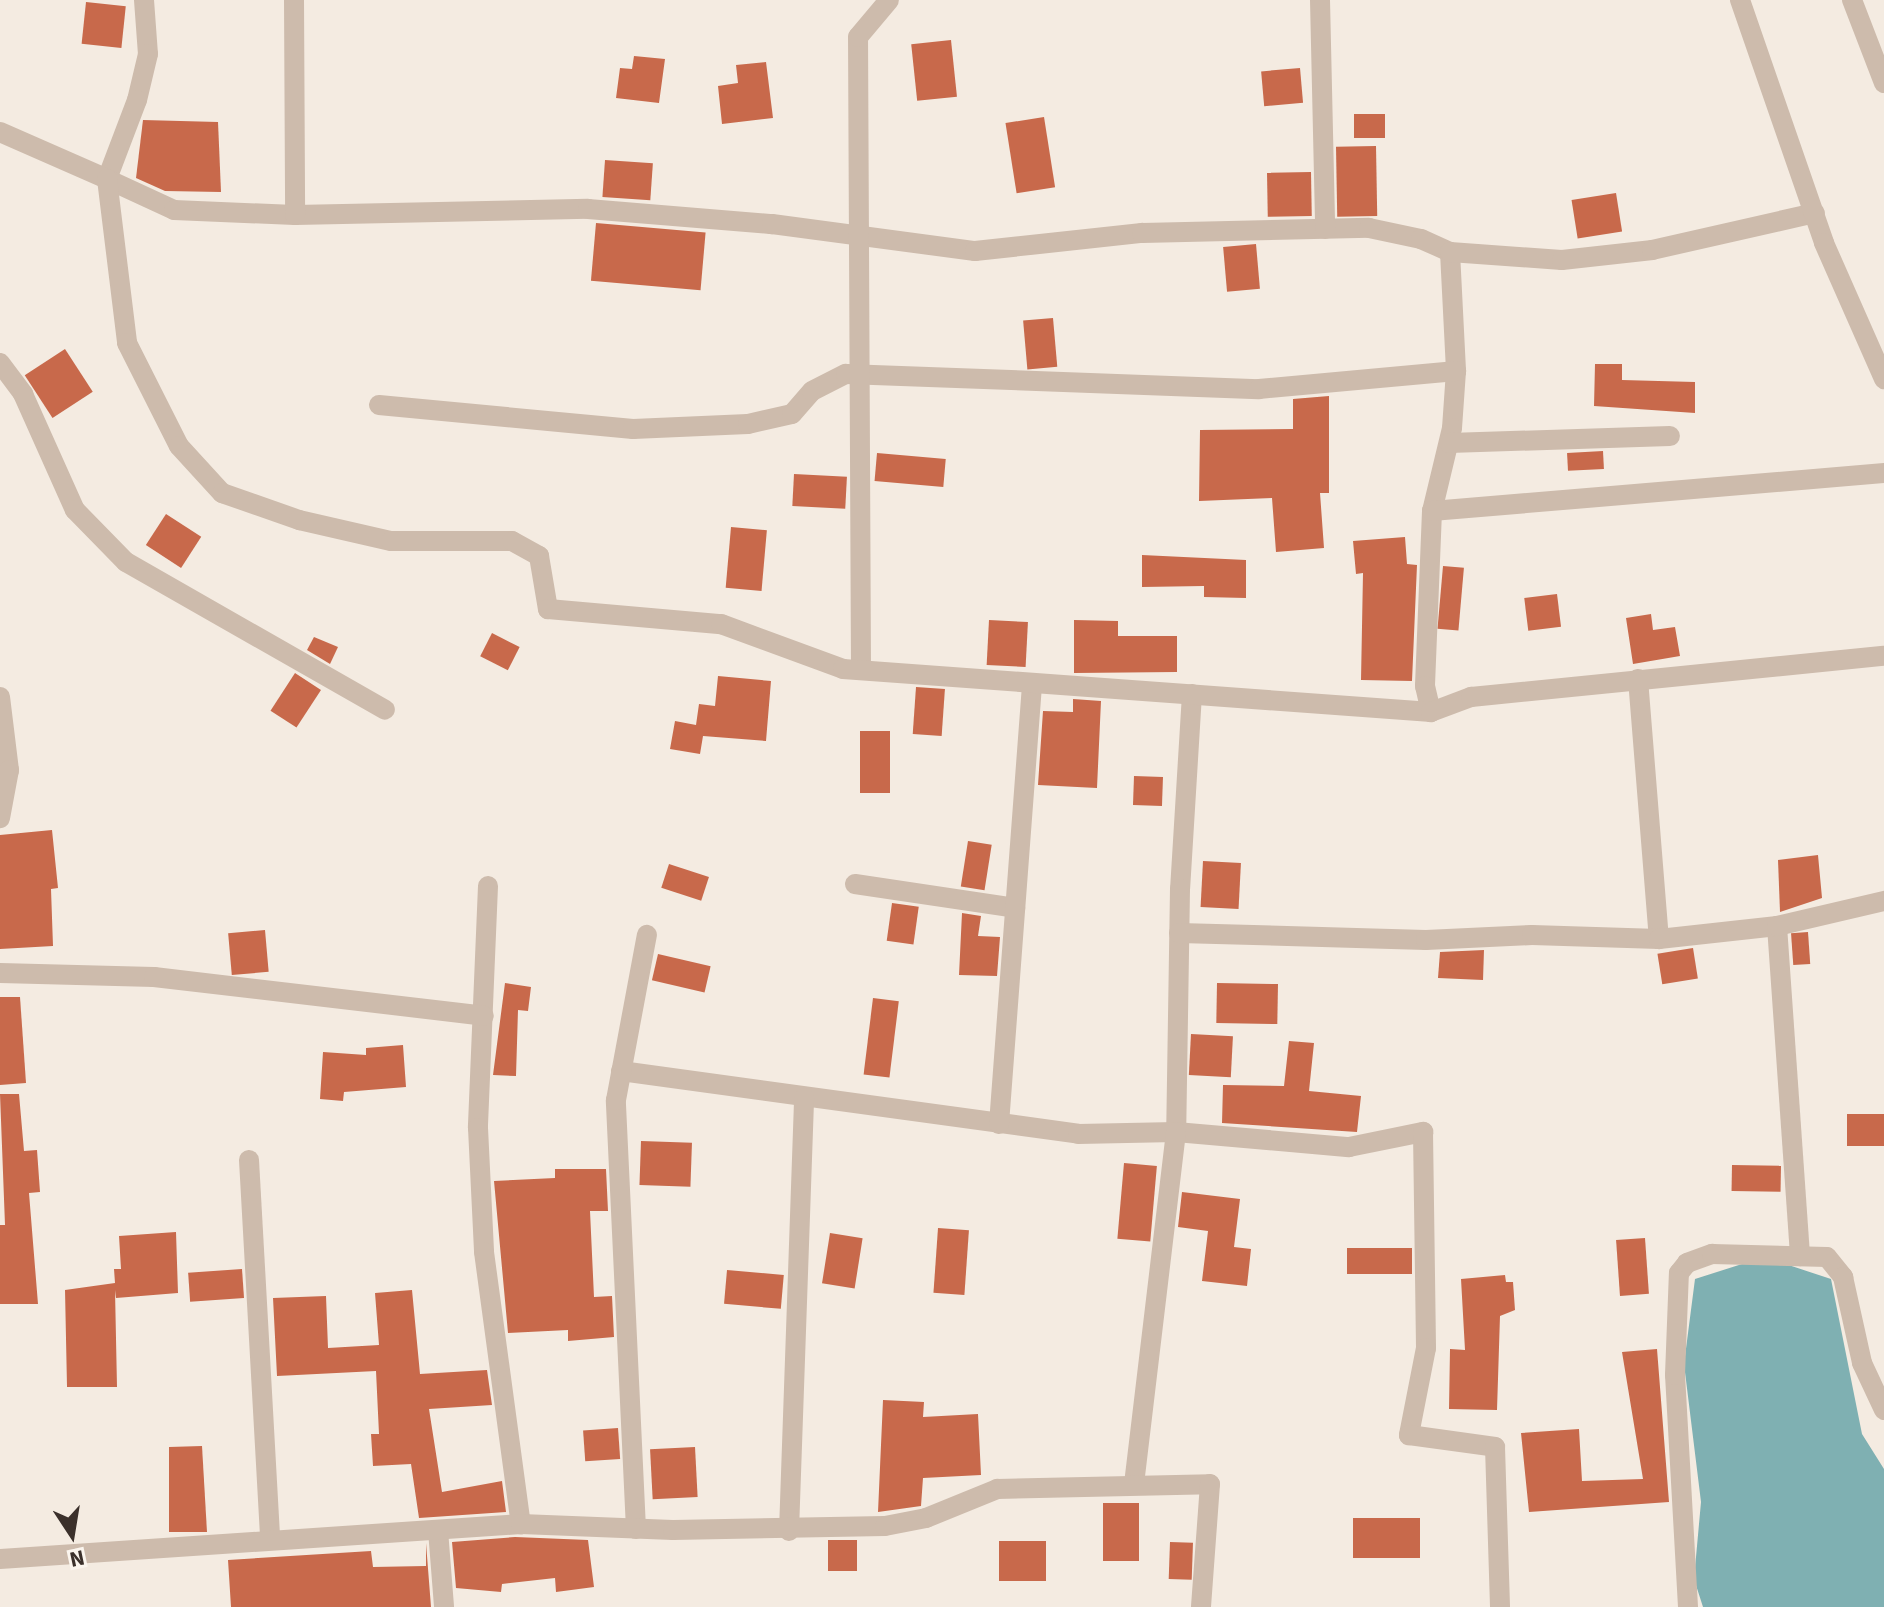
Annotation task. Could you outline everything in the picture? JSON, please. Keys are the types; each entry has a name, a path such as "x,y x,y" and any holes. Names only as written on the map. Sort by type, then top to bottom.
{"street":[{"path":"144,0 148,54 137,100 107,179 127,343 179,446 222,493 299,520 391,541 512,541 539,556 548,609 721,624 843,669 1431,712 1471,697 1884,656"},
{"path":"294,0 295,215"},
{"path":"861,670 858,375 863,238 858,37 889,0"},
{"path":"1320,0 1325,229"},
{"path":"1740,0 1815,213 1884,379"},
{"path":"1852,0 1884,83"},
{"path":"0,132 174,210 295,215 588,209 772,224 975,251 1142,233 1369,228 1421,239 1450,252 1562,260 1652,250 1815,213"},
{"path":"1431,712 1425,686 1432,511 1449,443 1456,371 1450,252"},
{"path":"0,363 23,394 75,510 126,562 385,710"},
{"path":"379,405 633,429 748,424 792,414 812,391 846,374 1259,389 1456,371"},
{"path":"1449,443 1670,436"},
{"path":"1432,511 1884,473"},
{"path":"1638,679 1659,939"},
{"path":"999,1124 1032,683"},
{"path":"1134,1483 1176,1132 1179,933 1192,694"},
{"path":"0,697 9,770 0,818"},
{"path":"855,884 1015,908"},
{"path":"488,886 478,1128 484,1252 521,1524"},
{"path":"1179,933 1426,940 1532,935 1659,939 1777,926 1884,901"},
{"path":"1777,926 1800,1256"},
{"path":"636,1529 616,1100 647,935"},
{"path":"0,973 154,977 484,1016"},
{"path":"621,1071 1078,1134 1176,1132 1349,1147 1423,1132 1426,1348 1409,1435 1495,1447 1500,1607"},
{"path":"789,1531 804,1098"},
{"path":"249,1160 270,1539"},
{"path":"1688,1607 1675,1375 1679,1273 1687,1263 1712,1254 1827,1257 1836,1264 1862,1363 1884,1410"},
{"path":"1862,1363 1884,1361"},
{"path":"0,1559 521,1524 789,1531 926,1518 997,1489 1134,1483 1210,1484 1201,1607"},
{"path":"438,1530 444,1607"}],"water":[{"path":"1764,1257 1831,1279 1862,1434 1884,1469 1884,1607 1703,1607 1694,1579 1701,1502 1684,1364 1695,1279"}],"building":[{"path":"86,2 126,6 121,48 82,44"},
{"path":"951,40 957,97 917,101 911,44"},
{"path":"634,56 665,59 659,103 616,98 620,68 632,69"},
{"path":"766,62 773,118 722,124 718,86 738,83 736,65"},
{"path":"1300,68 1303,103 1264,106 1261,71"},
{"path":"1354,114 1385,114 1385,138 1354,138"},
{"path":"1044,117 1055,187 1017,193 1005,123"},
{"path":"143,120 218,122 221,192 165,191 136,178"},
{"path":"1376,146 1377,216 1337,217 1336,147"},
{"path":"605,160 653,163 650,200 602,197"},
{"path":"1311,172 1312,216 1268,217 1267,173"},
{"path":"1616,193 1622,232 1578,239 1572,200"},
{"path":"596,223 706,233 701,290 591,281"},
{"path":"1256,244 1260,289 1227,292 1223,247"},
{"path":"1053,318 1057,367 1027,369 1023,321"},
{"path":"65,349 93,392 53,418 25,375"},
{"path":"1595,364 1622,364 1622,380 1695,382 1695,413 1594,406"},
{"path":"1329,396 1329,493 1320,493 1324,548 1276,552 1272,498 1199,501 1200,430 1293,429 1293,399"},
{"path":"1603,451 1604,469 1568,471 1567,453"},
{"path":"877,453 946,459 943,487 875,481"},
{"path":"794,474 847,477 845,509 792,506"},
{"path":"166,514 201,537 181,568 146,545"},
{"path":"731,527 767,530 762,591 726,588"},
{"path":"1405,537 1407,564 1417,565 1412,681 1361,680 1363,573 1356,574 1353,541"},
{"path":"1142,555 1246,560 1246,598 1204,597 1204,586 1142,587"},
{"path":"1443,566 1464,568 1458,631 1438,629"},
{"path":"1557,594 1561,627 1528,631 1524,598"},
{"path":"1651,614 1653,630 1675,627 1680,656 1633,664 1626,618"},
{"path":"989,620 1028,622 1026,667 987,665"},
{"path":"1074,620 1118,621 1118,636 1177,636 1177,672 1074,673"},
{"path":"492,633 520,647 508,670 480,656"},
{"path":"314,637 338,647 330,664 307,650"},
{"path":"295,673 321,690 296,728 270,711"},
{"path":"718,676 771,681 766,741 703,736 700,754 670,749 675,721 696,725 699,704 715,706"},
{"path":"916,687 945,689 942,736 913,734"},
{"path":"1073,699 1101,701 1097,788 1038,785 1043,711 1073,712"},
{"path":"860,731 890,731 890,793 860,793"},
{"path":"1134,776 1163,777 1162,806 1133,805"},
{"path":"52,830 58,888 51,889 53,946 0,949 0,835"},
{"path":"968,841 992,845 985,890 961,886"},
{"path":"1818,855 1822,898 1780,912 1778,860"},
{"path":"1203,861 1241,863 1239,909 1201,907"},
{"path":"669,864 709,877 701,901 661,888"},
{"path":"892,903 919,907 913,944 887,941"},
{"path":"962,913 981,916 978,936 1000,937 997,976 959,975"},
{"path":"265,930 269,972 232,975 228,933"},
{"path":"1808,932 1810,964 1793,965 1791,933"},
{"path":"1693,948 1698,979 1662,984 1657,954"},
{"path":"1484,950 1483,980 1438,978 1440,952"},
{"path":"658,954 711,966 705,992 652,980"},
{"path":"505,983 531,987 528,1011 518,1010 516,1076 493,1075"},
{"path":"1217,983 1278,984 1277,1024 1216,1023"},
{"path":"0,997 20,997 26,1083 0,1085"},
{"path":"873,998 899,1001 889,1078 864,1074"},
{"path":"1191,1034 1233,1036 1231,1077 1189,1075"},
{"path":"1289,1041 1314,1043 1309,1091 1361,1096 1357,1132 1222,1123 1223,1085 1284,1086"},
{"path":"403,1045 406,1087 344,1092 343,1101 320,1099 323,1052 366,1055 366,1048"},
{"path":"0,1094 19,1094 24,1151 37,1150 40,1192 29,1193 38,1304 0,1304 0,1225 5,1225"},
{"path":"1847,1114 1884,1114 1884,1146 1847,1146"},
{"path":"641,1141 692,1143 690,1187 639,1185"},
{"path":"1124,1163 1157,1166 1150,1242 1117,1239"},
{"path":"1732,1165 1781,1166 1781,1192 1732,1191"},
{"path":"555,1169 606,1169 608,1211 590,1211 594,1297 612,1296 614,1337 568,1341 568,1330 508,1333 494,1181 555,1178"},
{"path":"1182,1192 1240,1199 1234,1247 1251,1249 1247,1286 1202,1281 1208,1231 1178,1227"},
{"path":"938,1228 969,1230 964,1295 933,1293"},
{"path":"176,1232 178,1293 116,1298 115,1290 117,1387 67,1387 65,1290 115,1283 114,1269 121,1269 119,1236"},
{"path":"830,1233 863,1238 855,1289 822,1283"},
{"path":"1645,1238 1649,1294 1620,1296 1616,1240"},
{"path":"1347,1248 1412,1248 1412,1274 1347,1274"},
{"path":"242,1269 244,1298 190,1302 188,1273"},
{"path":"727,1270 784,1275 781,1309 724,1304"},
{"path":"1505,1275 1506,1282 1513,1282 1515,1310 1500,1316 1497,1410 1449,1409 1450,1349 1465,1350 1461,1279"},
{"path":"412,1290 420,1374 487,1370 492,1405 429,1409 442,1492 502,1481 506,1512 419,1518 411,1464 373,1466 371,1434 379,1434 376,1371 277,1376 273,1298 326,1296 328,1348 379,1345 375,1293"},
{"path":"1657,1349 1669,1502 1529,1512 1521,1433 1579,1429 1582,1481 1643,1479 1622,1352"},
{"path":"883,1400 924,1402 923,1417 978,1414 981,1475 923,1478 921,1506 878,1512"},
{"path":"618,1428 620,1459 585,1461 583,1430"},
{"path":"202,1446 207,1532 169,1532 169,1447"},
{"path":"695,1447 698,1497 653,1499 650,1449"},
{"path":"1103,1503 1139,1503 1139,1561 1103,1561"},
{"path":"1353,1518 1420,1518 1420,1558 1353,1558"},
{"path":"515,1537 588,1540 594,1587 556,1592 555,1578 502,1584 501,1592 456,1588 452,1542"},
{"path":"828,1540 857,1540 857,1571 828,1571"},
{"path":"999,1541 1046,1541 1046,1581 999,1581"},
{"path":"1170,1542 1193,1543 1192,1580 1169,1579"},
{"path":"426,1543 431,1607 231,1607 228,1560 371,1551 373,1567 426,1566"}]}
